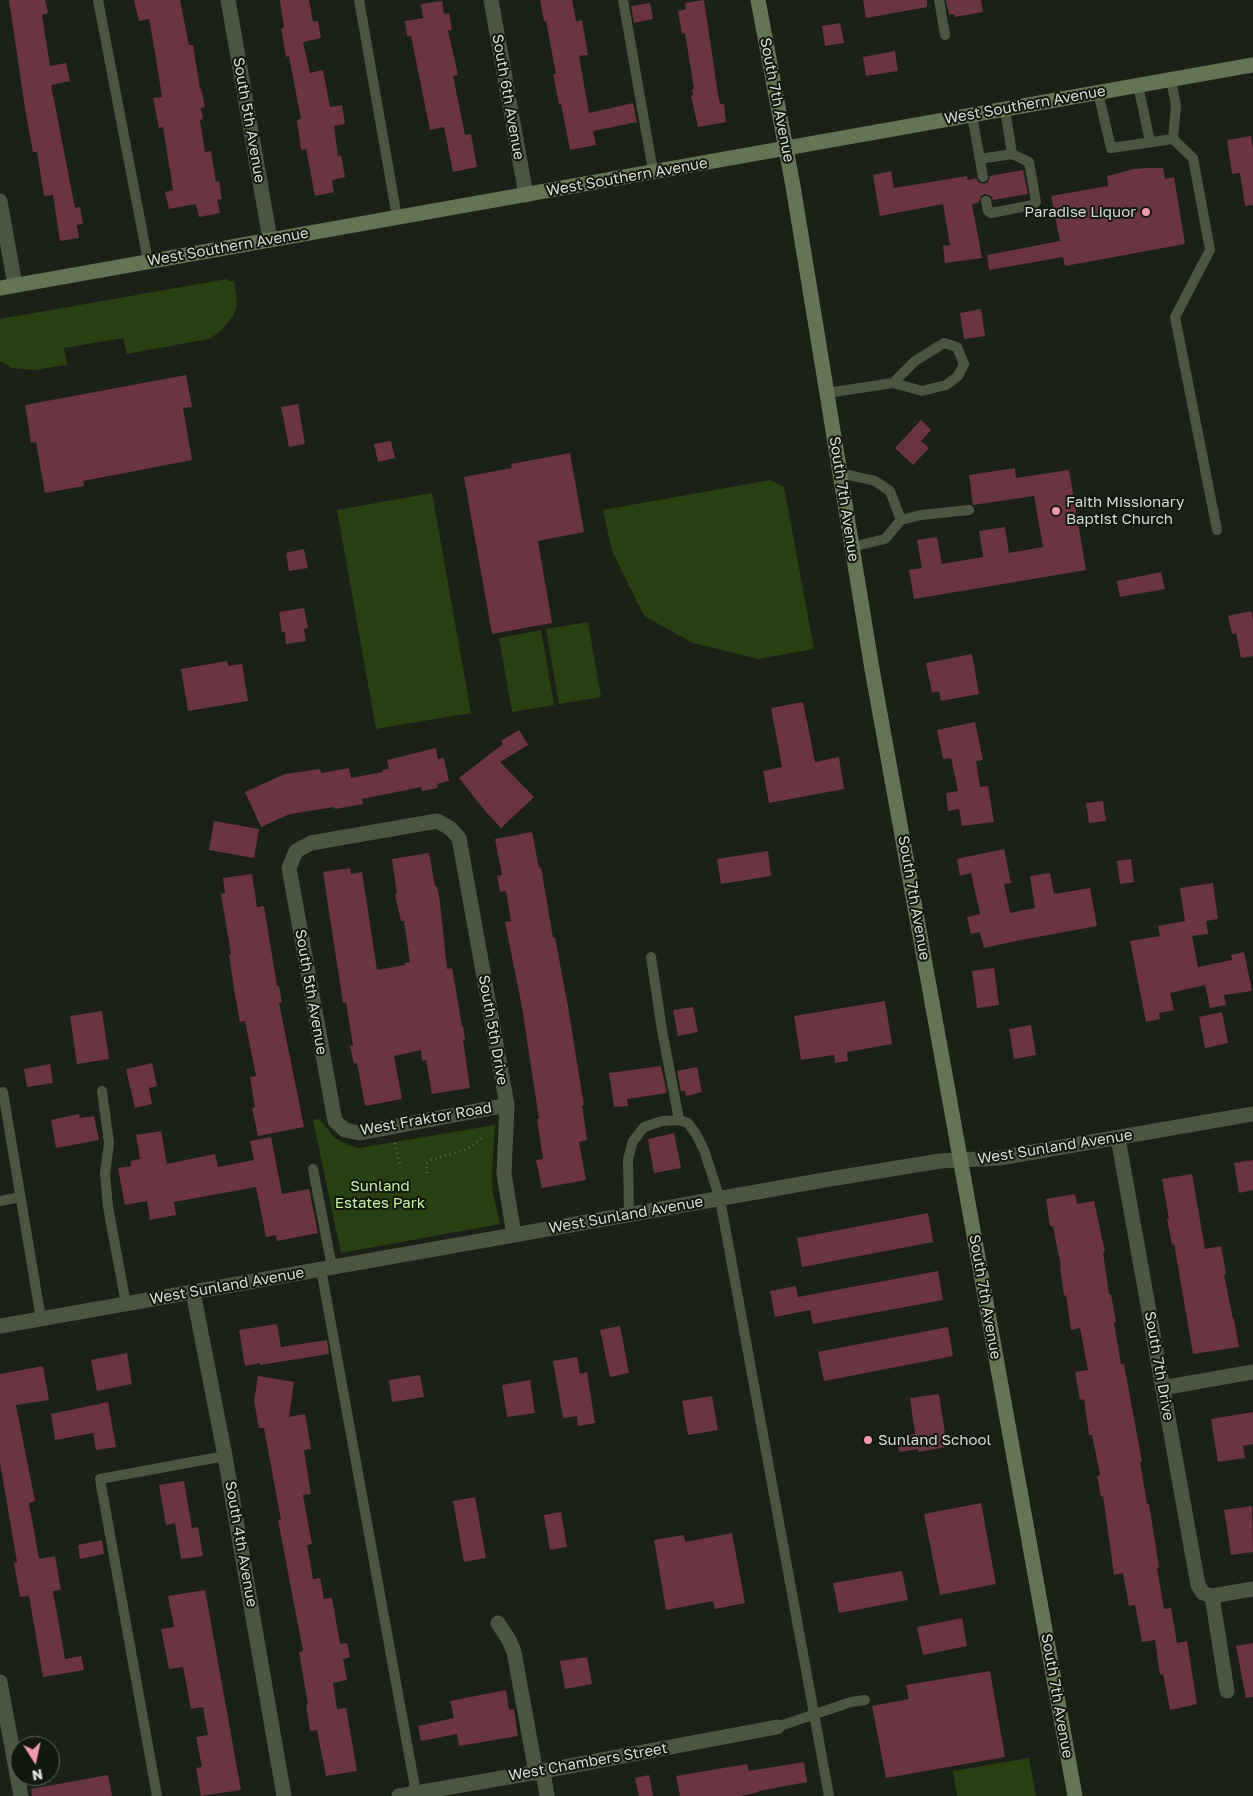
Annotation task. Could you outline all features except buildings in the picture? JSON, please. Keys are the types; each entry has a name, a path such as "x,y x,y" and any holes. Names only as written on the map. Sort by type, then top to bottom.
{"main road":[{"name":"South 7th Avenue","path":"758,0 827,393 874,678 1074,1796"},
{"name":"West Southern Avenue","path":"8,286 1253,64"}],"street":[{"name":"South 5th Avenue","path":"228,0 270,239"},
{"name":"South 6th Avenue","path":"491,0 526,195"},
{"path":"0,201 8,286"},
{"name":"South 5th Drive","path":"296,851 311,843 438,821 450,828 459,838 507,1105 504,1174 514,1235"},
{"name":"South 5th Avenue","path":"296,851 289,868 334,1121 345,1130"},
{"name":"West Fraktor Road","path":"345,1130 360,1133 507,1105"},
{"name":"West Sunland Avenue","path":"0,1326 930,1163 999,1158 1253,1114"},
{"name":"South 7th Drive","path":"1118,1138 1198,1585 1207,1594 1227,1691"},
{"name":"South 4th Avenue","path":"193,1292 226,1456 284,1796"},
{"path":"1162,1388 1253,1372"},
{"path":"1207,1594 1253,1588"},
{"path":"498,1623 514,1652 540,1772 548,1796"},
{"path":"0,1682 22,1796"},
{"name":"West Chambers Street","path":"399,1796 540,1772 777,1727"}],"lane":[{"path":"98,0 148,261"},
{"path":"359,0 397,217"},
{"path":"623,0 654,171"},
{"path":"939,0 945,35"},
{"path":"1171,79 1176,106 1173,139"},
{"path":"1138,85 1150,142"},
{"path":"1098,92 1111,148 1173,139"},
{"path":"1005,109 1012,154"},
{"path":"972,115 983,177"},
{"path":"1173,139 1193,158 1210,250 1176,317 1217,530"},
{"path":"980,159 1012,154 1029,162 1036,202 1033,205 991,213 988,210 986,201"},
{"path":"827,393 893,383 922,391 946,385 958,376 964,364 957,347 944,343 915,360 893,383"},
{"path":"840,473 875,481 890,491 901,520"},
{"path":"852,547 885,539 901,520 921,515 969,510"},
{"path":"651,958 679,1120"},
{"path":"102,1091 110,1143 105,1174 108,1207 126,1304"},
{"path":"3,1092 41,1319"},
{"path":"629,1215 628,1159 633,1141 644,1127 662,1121 679,1120 688,1123 704,1150 720,1199 813,1714 830,1796"},
{"path":"313,1169 327,1268 416,1793"},
{"path":"0,1201 20,1197"},
{"path":"157,1796 100,1479 226,1456"},
{"path":"777,1727 851,1702 865,1700"}],"path":[{"path":"427,1173 426,1164 431,1160 471,1147 484,1136"},
{"path":"395,1144 400,1168"}],"green space":[{"path":"227,279 234,281 236,309 233,316 220,332 208,339 127,354 123,338 64,348 67,365 34,370 12,368 0,361 0,319"},
{"path":"770,480 784,487 814,649 758,659 693,643 644,616 612,551 603,510"},
{"path":"432,493 471,713 376,729 337,510"},
{"path":"588,622 601,697 559,704 546,629"},
{"path":"541,630 554,705 512,712 499,638"},
{"name":"Sunland Estates Park","path":"319,1119 335,1138 359,1148 495,1125 492,1176 493,1194 500,1224 341,1253 313,1120"},
{"path":"1029,1758 1036,1796 957,1796 953,1771"}],"place":[{"name":"Paradise Liquor","path":"1146,212"},
{"name":"Faith Missionary Baptist Church","path":"1056,511"},
{"name":"Sunland School","path":"868,1440"}]}
